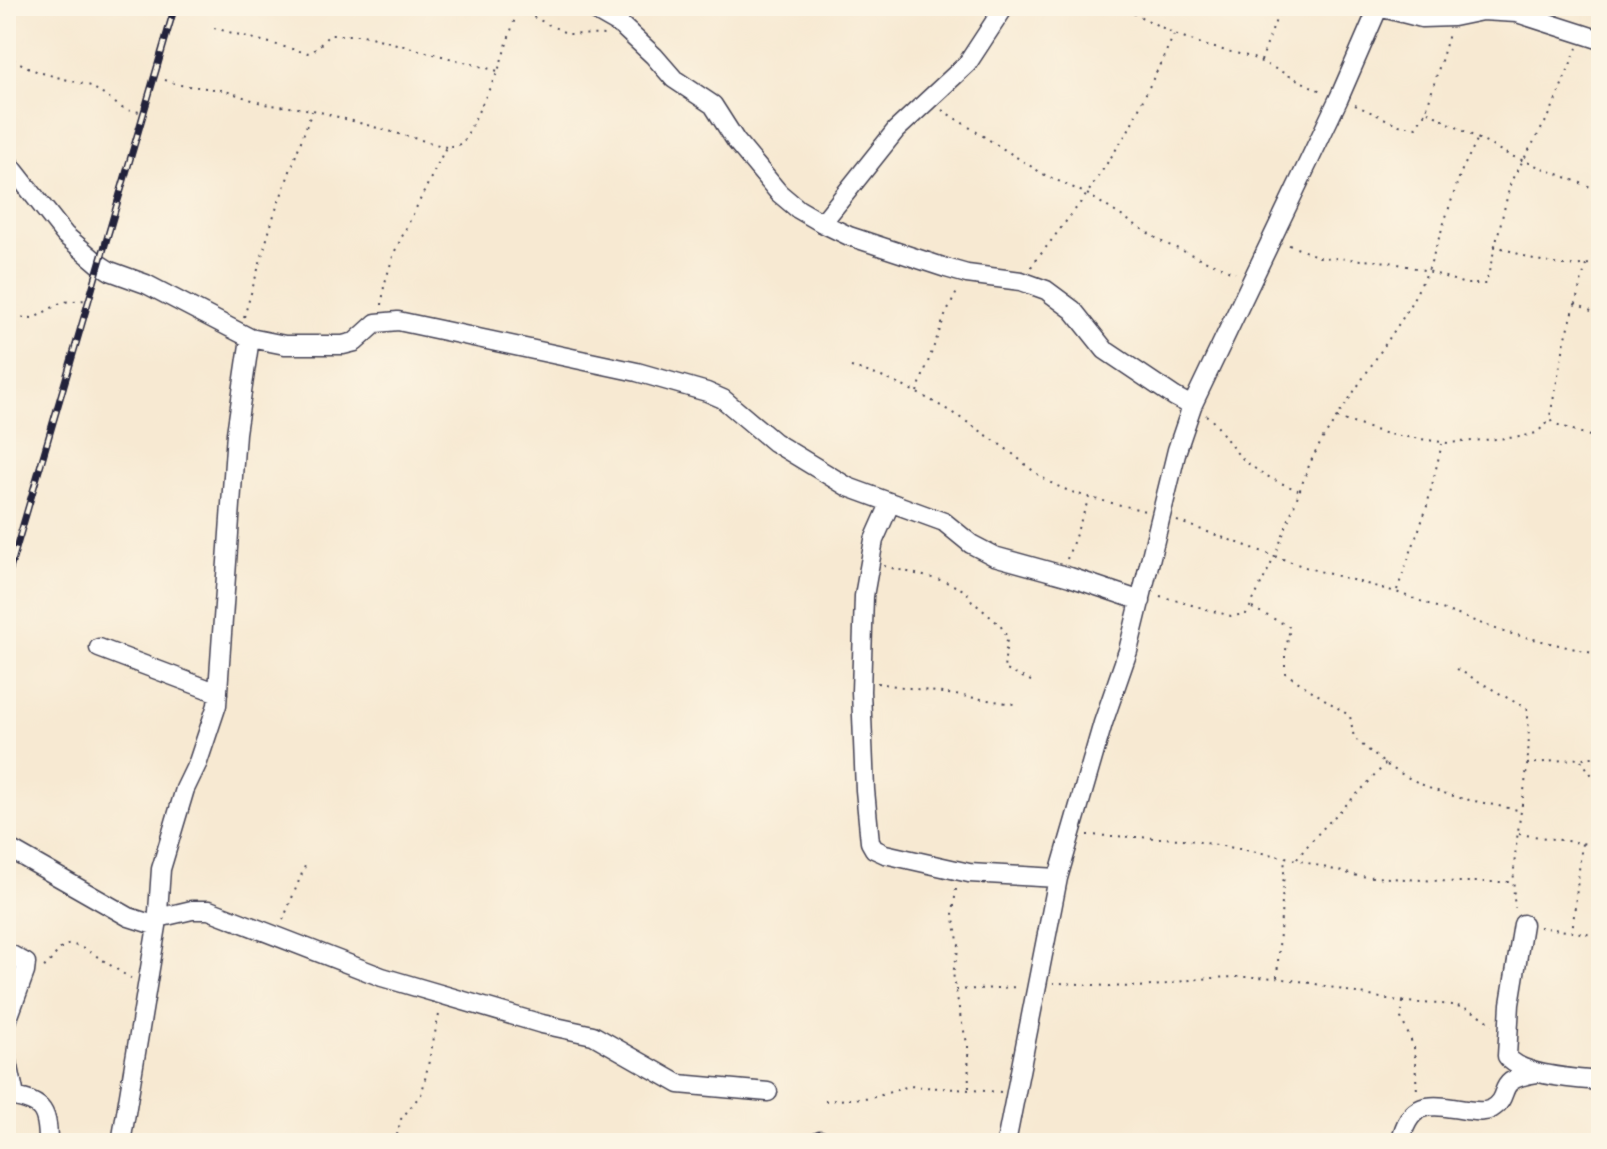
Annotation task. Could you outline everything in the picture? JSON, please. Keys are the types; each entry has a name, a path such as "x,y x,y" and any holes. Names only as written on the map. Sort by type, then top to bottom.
{"street":[{"path":"587,6 633,35 674,79 713,105 736,141 779,193 822,223 849,236 967,274 1033,284 1064,301 1105,350 1192,406"},
{"path":"822,223 896,130 967,64 1005,6"},
{"path":"1006,1143 1058,878 1142,596 1177,450 1192,406 1339,98 1378,6 1422,18 1501,11 1558,15 1582,35 1601,40"},
{"path":"6,160 65,235 99,264 146,284 245,335 285,345 343,345 355,342 371,326 381,322 414,323 637,372 707,392 723,399 774,442 819,472 890,504 944,522 971,544 994,556 1142,596"},
{"path":"121,1138 158,922 161,869 185,789 209,733 218,693 222,603 245,335"},
{"path":"890,504 874,540 864,596 862,681 865,790 870,842 874,849 885,854 959,872 1058,878"},
{"path":"99,648 218,693"},
{"path":"6,847 129,917 158,922 192,910 209,910 344,964 542,1024 593,1035 679,1084 768,1092"},
{"path":"1523,924 1506,1036 1506,1050 1511,1063 1537,1073 1601,1081"},
{"path":"6,952 26,963 6,1024"},
{"path":"6,1053 10,1096 37,1102 43,1109 48,1143"},
{"path":"1400,1143 1409,1116 1418,1108 1432,1106 1485,1111 1497,1104 1507,1082 1537,1073"}],"path":[{"path":"1119,6 1175,34 1260,62 1302,84 1411,128 1416,127 1426,111 1453,17"},
{"path":"1260,62 1281,6"},
{"path":"165,80 223,90 264,104 313,110 446,147 462,144 498,71 518,8 568,34 633,35"},
{"path":"214,28 307,53 316,49 329,35 363,35 498,71"},
{"path":"1021,281 1087,194 1134,120 1175,34"},
{"path":"1274,237 1319,257 1390,262 1465,284 1486,284 1511,181 1550,114 1582,35"},
{"path":"6,56 38,72 91,86 125,110 140,112"},
{"path":"928,100 1043,174 1087,194 1176,250 1254,278"},
{"path":"245,335 274,215 313,110"},
{"path":"1426,111 1477,140 1601,191"},
{"path":"1142,596 1231,616 1246,614 1275,556 1310,463 1335,417 1404,316 1428,271 1461,172 1477,140"},
{"path":"381,322 384,286 394,253 446,147"},
{"path":"1494,245 1555,265 1586,265 1601,261"},
{"path":"1335,417 1387,434 1442,443 1536,433 1551,420 1553,392 1586,265"},
{"path":"917,393 945,316 967,274"},
{"path":"6,317 34,318 62,302 86,300"},
{"path":"1575,303 1601,316"},
{"path":"851,367 888,378 917,393 995,440 1046,480 1090,497 1161,516 1327,574 1396,592 1504,632 1601,655"},
{"path":"1192,406 1213,420 1238,454 1258,472 1300,491"},
{"path":"1551,420 1601,440"},
{"path":"1396,592 1426,510 1442,443"},
{"path":"1061,575 1090,497"},
{"path":"868,563 961,588 1005,633 1004,669 1031,681"},
{"path":"1250,607 1290,627 1285,673 1345,712 1351,719 1354,738 1385,764 1431,789 1520,810"},
{"path":"1457,669 1527,709 1526,764 1514,882 1516,912 1523,924 1601,936"},
{"path":"862,681 1014,704"},
{"path":"1526,764 1601,756"},
{"path":"1579,758 1601,788"},
{"path":"1297,860 1315,835 1351,802 1385,764"},
{"path":"1070,832 1183,839 1285,857 1358,876 1514,882"},
{"path":"1519,834 1601,846"},
{"path":"1572,933 1582,843"},
{"path":"1277,978 1285,857"},
{"path":"277,936 305,866"},
{"path":"959,872 953,913 959,938 953,973 968,1046 969,1090"},
{"path":"26,963 45,967 69,944 88,951 120,973 147,983"},
{"path":"956,990 994,990 1037,983 1093,983 1127,987 1199,979 1277,978 1403,1002 1448,1003 1466,1007 1506,1036"},
{"path":"395,1143 405,1111 422,1093 445,994"},
{"path":"1403,1002 1401,1018 1416,1058 1418,1108"},
{"path":"825,1101 875,1097 909,1086 1016,1093"},
{"path":"121,1138 158,1143"}],"railway":[{"path":"6,583 175,6"}]}
